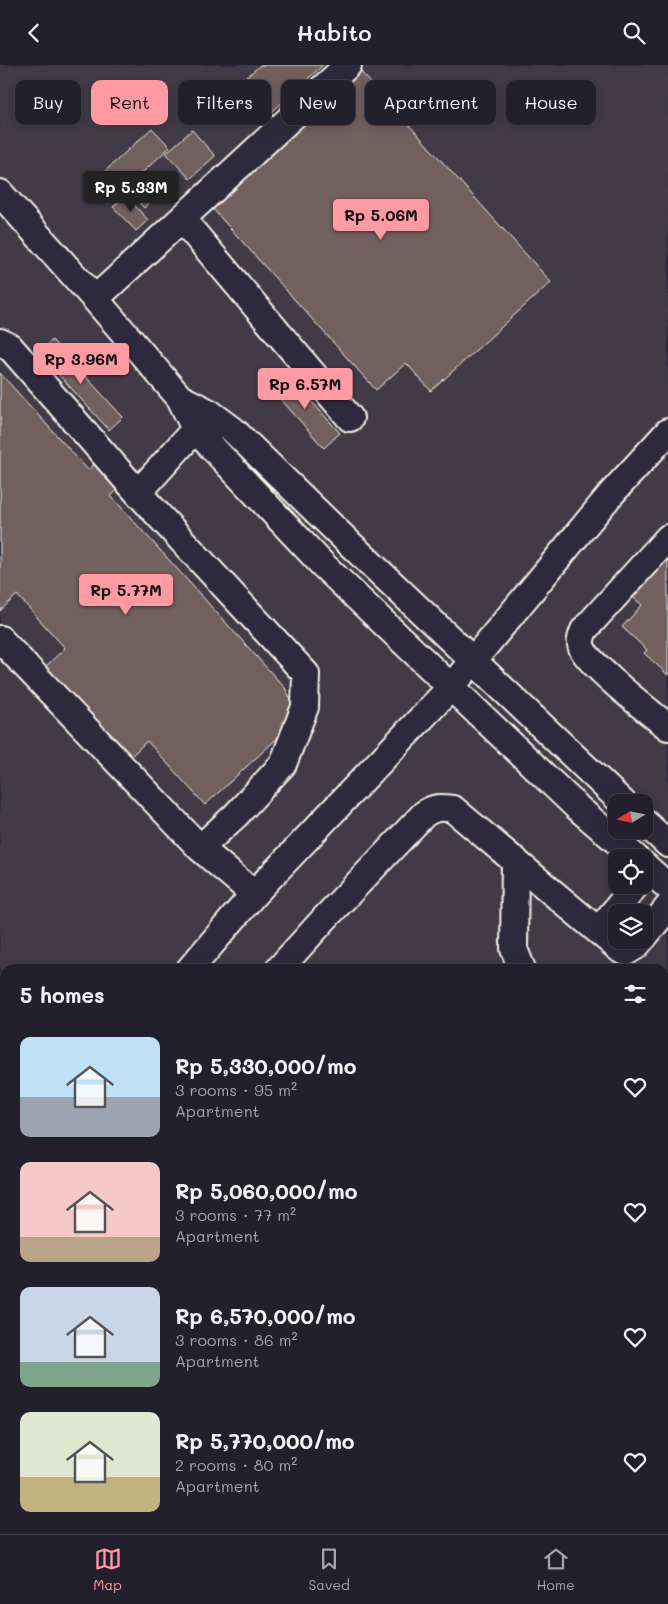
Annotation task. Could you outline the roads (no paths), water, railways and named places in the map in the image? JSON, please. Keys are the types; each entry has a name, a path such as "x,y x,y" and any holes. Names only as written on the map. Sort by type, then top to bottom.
{"lane":[{"path":"95,299 348,65"},
{"path":"0,193 180,398 203,421 323,565 621,849"},
{"path":"182,219 350,418"},
{"path":"0,342 10,347 138,493 306,673 305,707 284,764 236,815 200,847"},
{"path":"138,493 203,421"},
{"path":"203,421 233,429 347,541 614,794"},
{"path":"194,964 254,894 452,686 611,494 668,432"},
{"path":"668,538 584,630 580,638 582,650 593,664 668,727"},
{"path":"0,639 200,847 254,894"},
{"path":"284,964 326,917 431,809 441,807 453,809 608,938"},
{"path":"653,830 668,844"},
{"path":"515,860 514,949 520,964"},
{"path":"599,930 629,894"},
{"path":"653,926 668,907"},
{"path":"620,949 626,952 632,949"}]}
